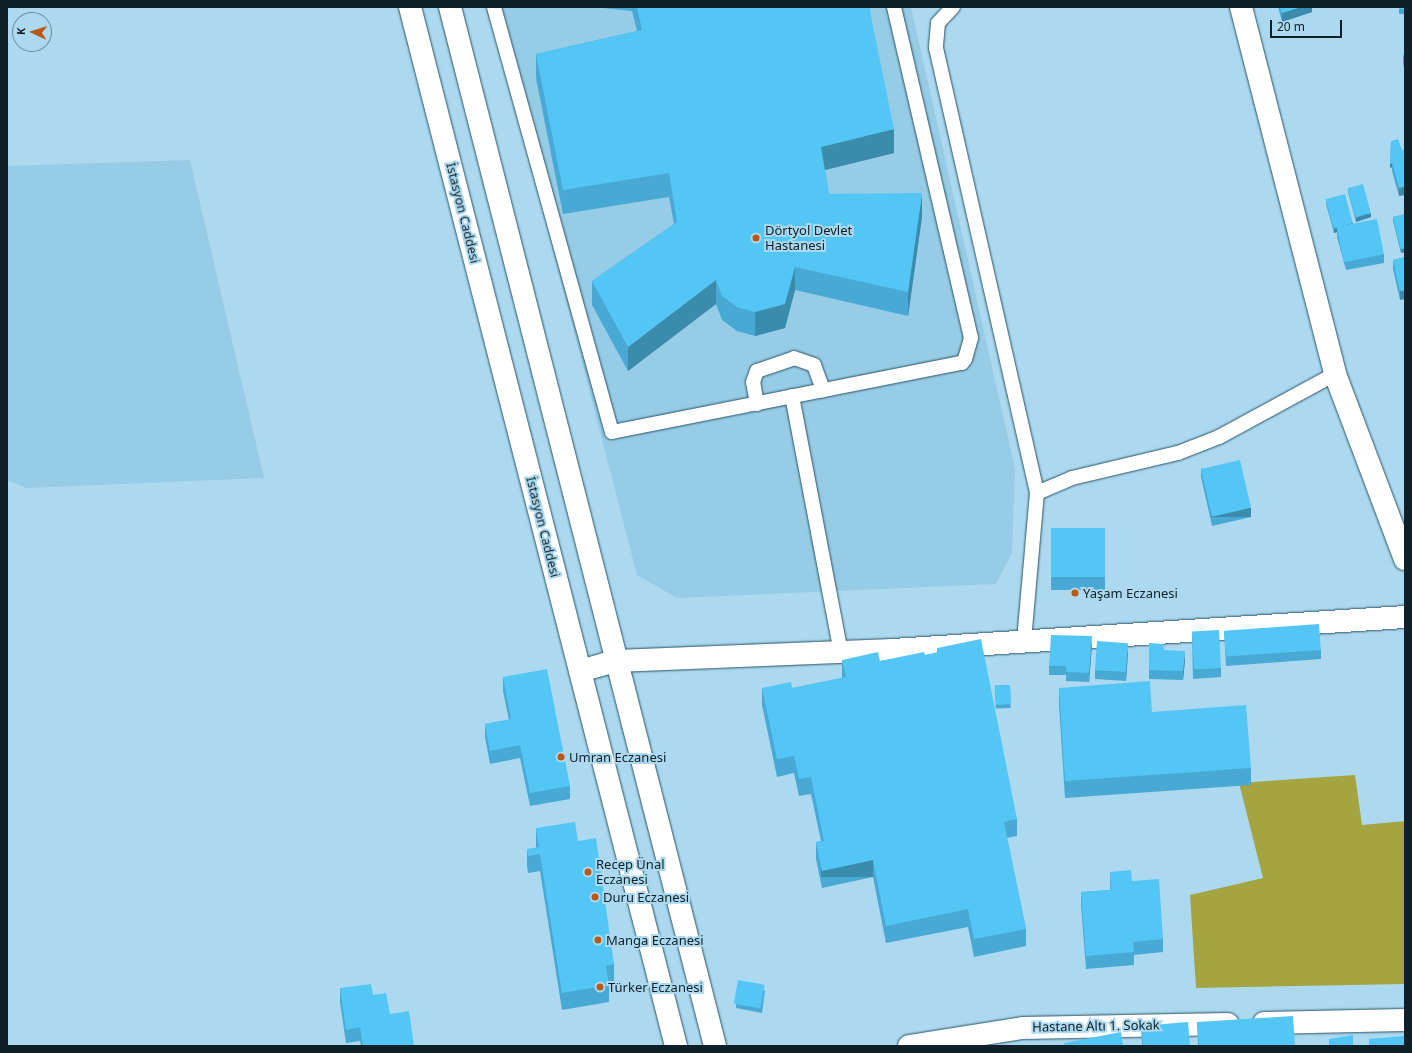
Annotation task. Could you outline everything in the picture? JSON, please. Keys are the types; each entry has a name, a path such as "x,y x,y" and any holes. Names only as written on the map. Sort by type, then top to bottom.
{"main road":[{"name":"İstasyon Caddesi","path":"410,7 676,1046"},
{"path":"450,7 715,1046"},
{"path":"1241,7 1336,374 1405,559"},
{"path":"580,670 616,662 1024,642 1405,617"},
{"name":"Hastane Altı 1. Sokak","path":"909,1046 1025,1037 1405,1020"}],"lane":[{"path":"494,7 612,432 962,363 971,346 894,7"},
{"path":"953,7 938,23 936,48 1037,493 1024,642"},
{"path":"757,404 753,382 757,371 794,358 814,365 823,390"},
{"path":"1037,493 1072,478 1178,453 1219,436 1336,374"},
{"path":"792,396 840,652"}],"shaded area":[{"name":"Dörtyol Devlet Hastanesi","path":"490,7 911,7 1015,469 1012,553 996,584 677,598 637,575"},
{"path":"190,160 264,478 26,488 7,480 7,166"},
{"path":"1355,775 1362,825 1405,821 1405,984 1196,988 1190,895 1263,878 1239,783"}],"building":[{"path":"637,7 869,7 894,129 821,147 829,194 922,193 908,292 795,267 785,304 755,312 737,307 722,296 716,280 628,347 592,281 677,222 669,173 563,190 536,54 642,30"},
{"path":"1280,7 1301,7 1282,13"},
{"path":"1399,7 1405,7 1405,9 1399,9"},
{"path":"1398,139 1402,150 1405,149 1405,158 1390,164 1391,141"},
{"path":"1405,158 1405,186 1399,188 1392,162"},
{"path":"1363,184 1371,213 1355,217 1348,188"},
{"path":"1345,194 1353,223 1333,228 1326,199"},
{"path":"1405,214 1405,248 1401,249 1393,217"},
{"path":"1377,219 1384,254 1344,262 1337,227"},
{"path":"1405,257 1405,290 1400,291 1393,260"},
{"path":"1240,460 1251,508 1212,517 1201,469"},
{"path":"1051,528 1105,528 1105,577 1051,577"},
{"path":"1319,624 1321,650 1226,657 1224,631"},
{"path":"1219,630 1221,668 1194,669 1192,631"},
{"path":"1051,635 1092,636 1089,673 1066,672 1066,666 1049,666"},
{"path":"981,639 1017,819 1004,822 1026,929 974,939 968,909 886,926 873,860 822,871 816,842 824,841 811,777 799,779 794,756 777,759 762,688 791,682 792,688 846,677 842,660 878,652 880,661 924,652 925,655 938,652 937,648"},
{"path":"1097,641 1128,643 1126,672 1095,670"},
{"path":"1149,643 1163,644 1164,650 1185,651 1183,671 1149,670"},
{"path":"547,669 570,786 530,793 520,745 490,751 485,724 511,719 503,677"},
{"path":"1150,681 1152,712 1246,705 1251,768 1065,781 1059,688"},
{"path":"1010,685 1011,704 996,705 995,686"},
{"path":"575,822 578,841 596,838 614,964 606,966 609,985 562,993 540,854 528,856 527,849 539,847 536,828"},
{"path":"1131,870 1132,881 1159,879 1163,939 1133,942 1134,952 1086,956 1081,892 1111,890 1110,872"},
{"path":"738,980 765,985 760,1008 734,1004"},
{"path":"371,984 373,995 386,993 390,1014 409,1011 414,1046 363,1046 360,1027 346,1030 340,988"},
{"path":"1293,1016 1295,1046 1199,1046 1197,1022"},
{"path":"1188,1022 1190,1046 1143,1046 1141,1026"},
{"path":"1121,1032 1123,1046 1064,1046 1064,1043"},
{"path":"1353,1035 1353,1046 1329,1046 1329,1039"},
{"path":"1405,1036 1405,1046 1369,1046 1369,1039"}],"place":[{"name":"Dörtyol Devlet Hastanesi","path":"756,238"},
{"name":"Yaşam Eczanesi","path":"1075,593"},
{"name":"Umran Eczanesi","path":"561,757"},
{"name":"Recep Ünal Eczanesi","path":"588,872"},
{"name":"Duru Eczanesi","path":"595,897"},
{"name":"Manga Eczanesi","path":"598,940"},
{"name":"Türker Eczanesi","path":"600,987"}]}
